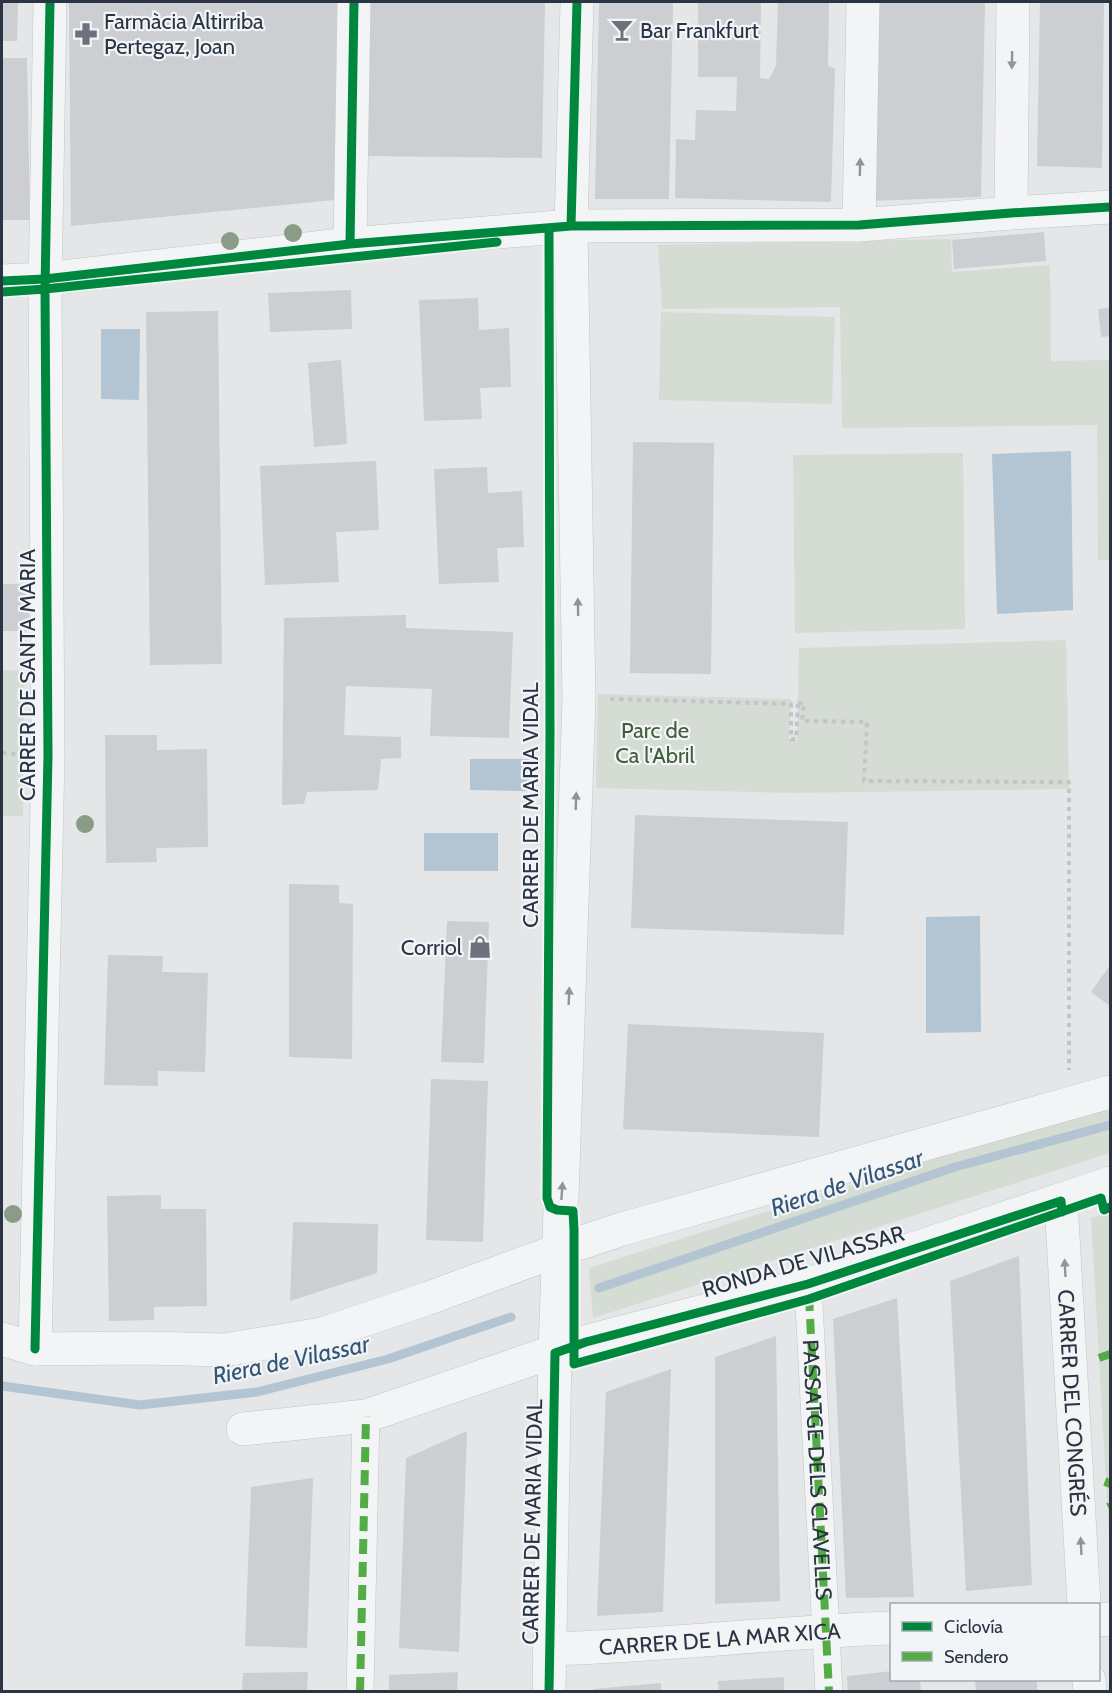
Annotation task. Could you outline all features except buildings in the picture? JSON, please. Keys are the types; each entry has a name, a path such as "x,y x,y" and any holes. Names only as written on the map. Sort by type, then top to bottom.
{"street":[{"name":"CARRER DE SANTA MARIA","path":"35,1349 48,756 45,279 51,2"},
{"path":"350,244 354,2"},
{"name":"CARRER DE MARIA VIDAL","path":"549,1692 558,1250 563,1186 579,698 571,226 577,2"},
{"path":"859,225 863,2"},
{"path":"1011,213 1013,2"},
{"path":"2,281 45,279 350,244 571,226 859,225 1110,207"},
{"path":"2,1339 35,1349 224,1350 322,1334 426,1299 558,1250 633,1226 1110,1092"},
{"name":"RONDA DE VILASSAR","path":"243,1429 366,1416 580,1344 808,1284 1110,1183"},
{"name":"CARRER DEL CONGRÉS","path":"1061,1201 1084,1603"},
{"name":"PASSATGE DELS CLAVELLS","path":"808,1284 829,1692"},
{"path":"360,1692 366,1416"},
{"name":"CARRER DE LA MAR XICA","path":"549,1649 825,1630 890,1628"}],"path":[{"path":"579,698 790,704 790,739 796,739 798,703 804,703 802,721 867,722 864,781 1069,782 1069,1104"}],"green space":[{"path":"951,239 952,272 1050,265 1051,361 1110,360 1110,560 1098,560 1097,425 842,428 840,307 662,309 658,245"},
{"path":"661,312 835,317 832,404 659,400"},
{"path":"963,453 965,629 795,633 793,455"},
{"name":"Parc de Ca l'Abril","path":"1066,640 1069,789 794,793 596,788 598,694 791,699 789,740 797,741 799,648"},
{"path":"2,670 24,671 23,816 2,816"},
{"path":"1110,1103 1110,1153 593,1318 589,1268"},
{"path":"1110,1212 1110,1551 1091,1218"}],"water":[{"path":"101,329 140,329 139,400 101,399"},
{"path":"1071,451 1073,610 997,614 992,454"},
{"path":"470,759 530,759 530,791 470,790"},
{"path":"424,833 498,833 498,871 424,871"},
{"path":"980,916 981,1032 926,1033 926,917"}],"waterway":[{"name":"Riera de Vilassar","path":"599,1288 955,1167 1110,1125"},
{"name":"Riera de Vilassar","path":"2,1386 140,1405 257,1392 388,1359 511,1317"}],"marked path":[{"path":"809,1296 829,1692"},
{"path":"1099,1358 1110,1354"},
{"path":"360,1692 366,1416"},
{"path":"1107,1487 1110,1479"}],"cycle path":[{"path":"35,1349 48,756 45,289 50,2"},
{"path":"350,244 354,2"},
{"path":"571,226 577,2"},
{"path":"2,281 45,279 350,244 571,226 859,225 1110,207"},
{"path":"549,228 550,733 547,1198 550,1207 573,1211 574,1364 809,1299 1101,1198 1104,1210 1110,1207"},
{"path":"2,292 497,242"},
{"path":"549,1692 555,1353 586,1342 808,1284 1061,1201 1062,1212"}],"place":[{"name":"Bar Frankfurt","path":"622,30"},
{"name":"Farmàcia Altirriba Pertegaz, Joan","path":"86,34"},
{"name":"Corriol","path":"480,947"}]}
